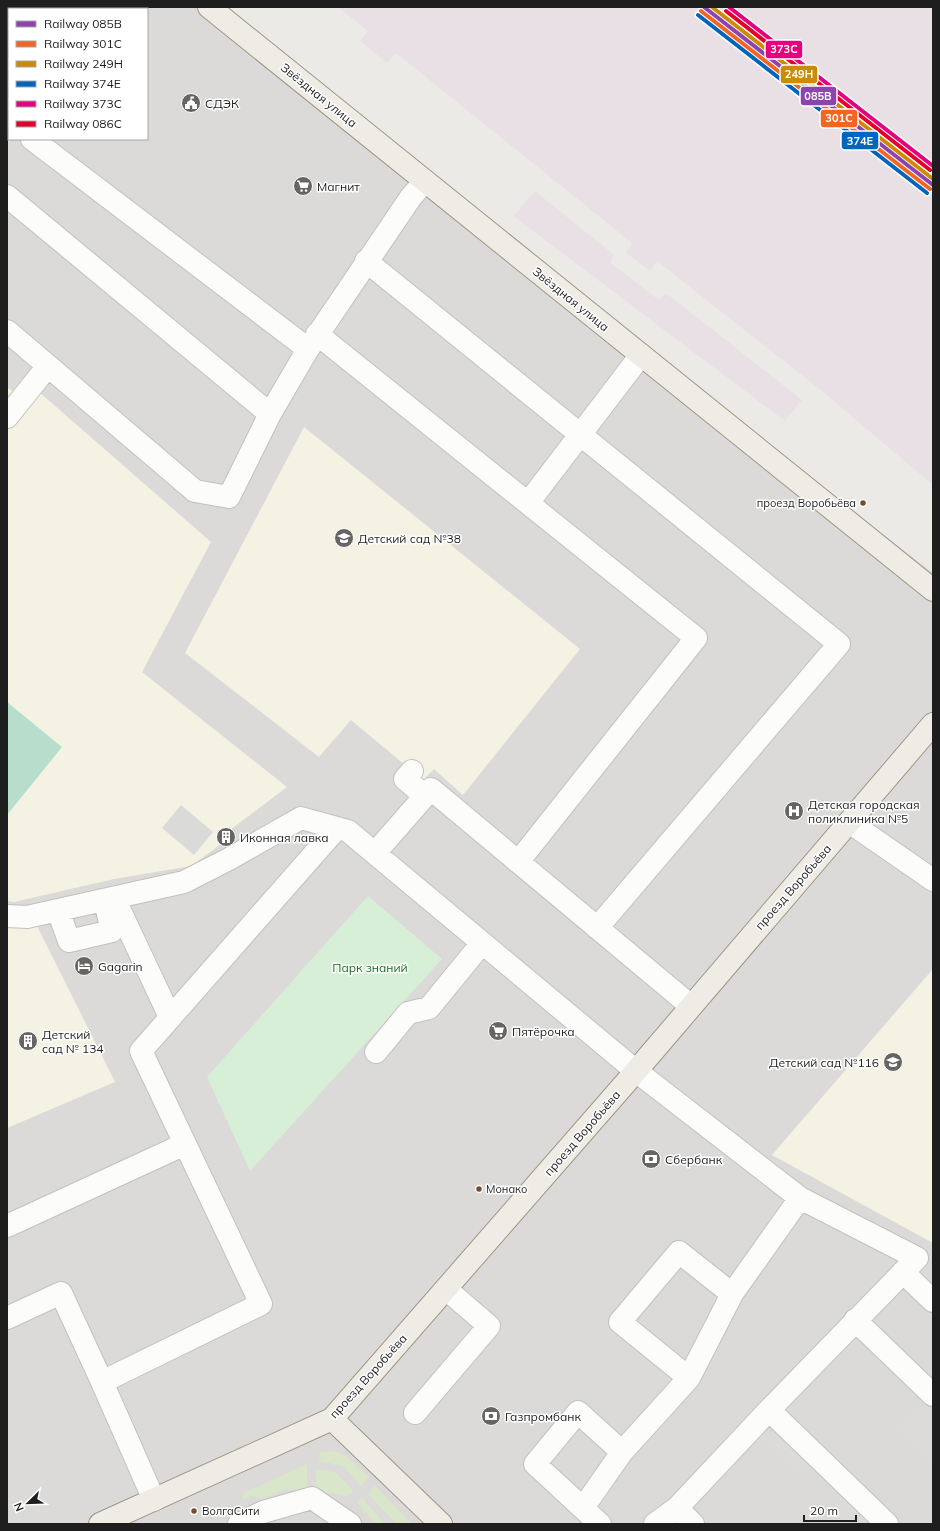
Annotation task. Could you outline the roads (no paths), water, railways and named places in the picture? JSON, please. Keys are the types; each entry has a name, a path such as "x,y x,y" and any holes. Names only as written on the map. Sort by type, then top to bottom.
{"main road":[{"name":"Звёздная улица","path":"209,7 933,590"},
{"name":"проезд Воробьёва","path":"104,1523 332,1419 636,1071 933,724"},
{"path":"332,1419 441,1524"}],"street":[{"path":"33,140 312,341 528,503 696,638 518,862"},
{"path":"7,331 195,491 230,497 270,414 312,341 411,197 425,181"},
{"path":"7,196 270,414"},
{"path":"366,261 839,644 597,928"},
{"path":"528,503 641,355"},
{"path":"7,417 48,366"},
{"path":"412,770 405,779 425,796"},
{"path":"375,853 431,789 691,1006"},
{"path":"7,916 26,917 184,882 301,818 348,831 636,1071 800,1198 918,1265 933,1301"},
{"path":"849,822 933,880"},
{"path":"102,1382 262,1304 141,1051 337,828"},
{"path":"58,910 69,941 112,931 110,899"},
{"path":"110,899 170,1017"},
{"path":"376,1052 408,1013 429,1008 482,943"},
{"path":"7,1226 185,1144"},
{"path":"583,1508 622,1452 689,1378 732,1294 800,1198"},
{"path":"689,1378 620,1322 679,1252 732,1294"},
{"path":"654,1524 677,1508 855,1320 918,1265"},
{"path":"415,1413 489,1326 446,1289"},
{"path":"7,1318 61,1293 154,1500"},
{"path":"855,1320 933,1395"},
{"path":"769,1410 887,1524"},
{"path":"600,1524 535,1464 578,1412 622,1452"},
{"path":"239,1524 263,1512 312,1498 350,1524"},
{"path":"677,1508 693,1524"}],"rail line":[{"name":"085В","path":"704,7 933,185"},
{"name":"249Н","path":"712,7 933,179"},
{"name":"373C","path":"729,7 933,166"},
{"name":"301С","path":"701,11 930,189"},
{"name":"086С","path":"726,11 930,170"},
{"name":"374Е","path":"698,15 927,193"}],"place":[{"name":"СДЭК","path":"191,103"},
{"name":"Магнит","path":"303,186"},
{"name":"проезд Воробьёва","path":"863,503"},
{"name":"Детский сад №38","path":"344,538"},
{"name":"Детская городская поликлиника №5","path":"794,811"},
{"name":"Иконная лавка","path":"226,837"},
{"name":"Gagarin","path":"84,966"},
{"name":"Пятёрочка","path":"498,1031"},
{"name":"Детский сад № 134","path":"28,1041"},
{"name":"Детский сад №116","path":"893,1062"},
{"name":"Сбербанк","path":"651,1159"},
{"name":"Монако","path":"479,1189"},
{"name":"Газпромбанк","path":"491,1416"},
{"name":"ВолгаСити","path":"194,1511"}],"park label":[{"name":"Парк знаний","path":"370,967"}]}
